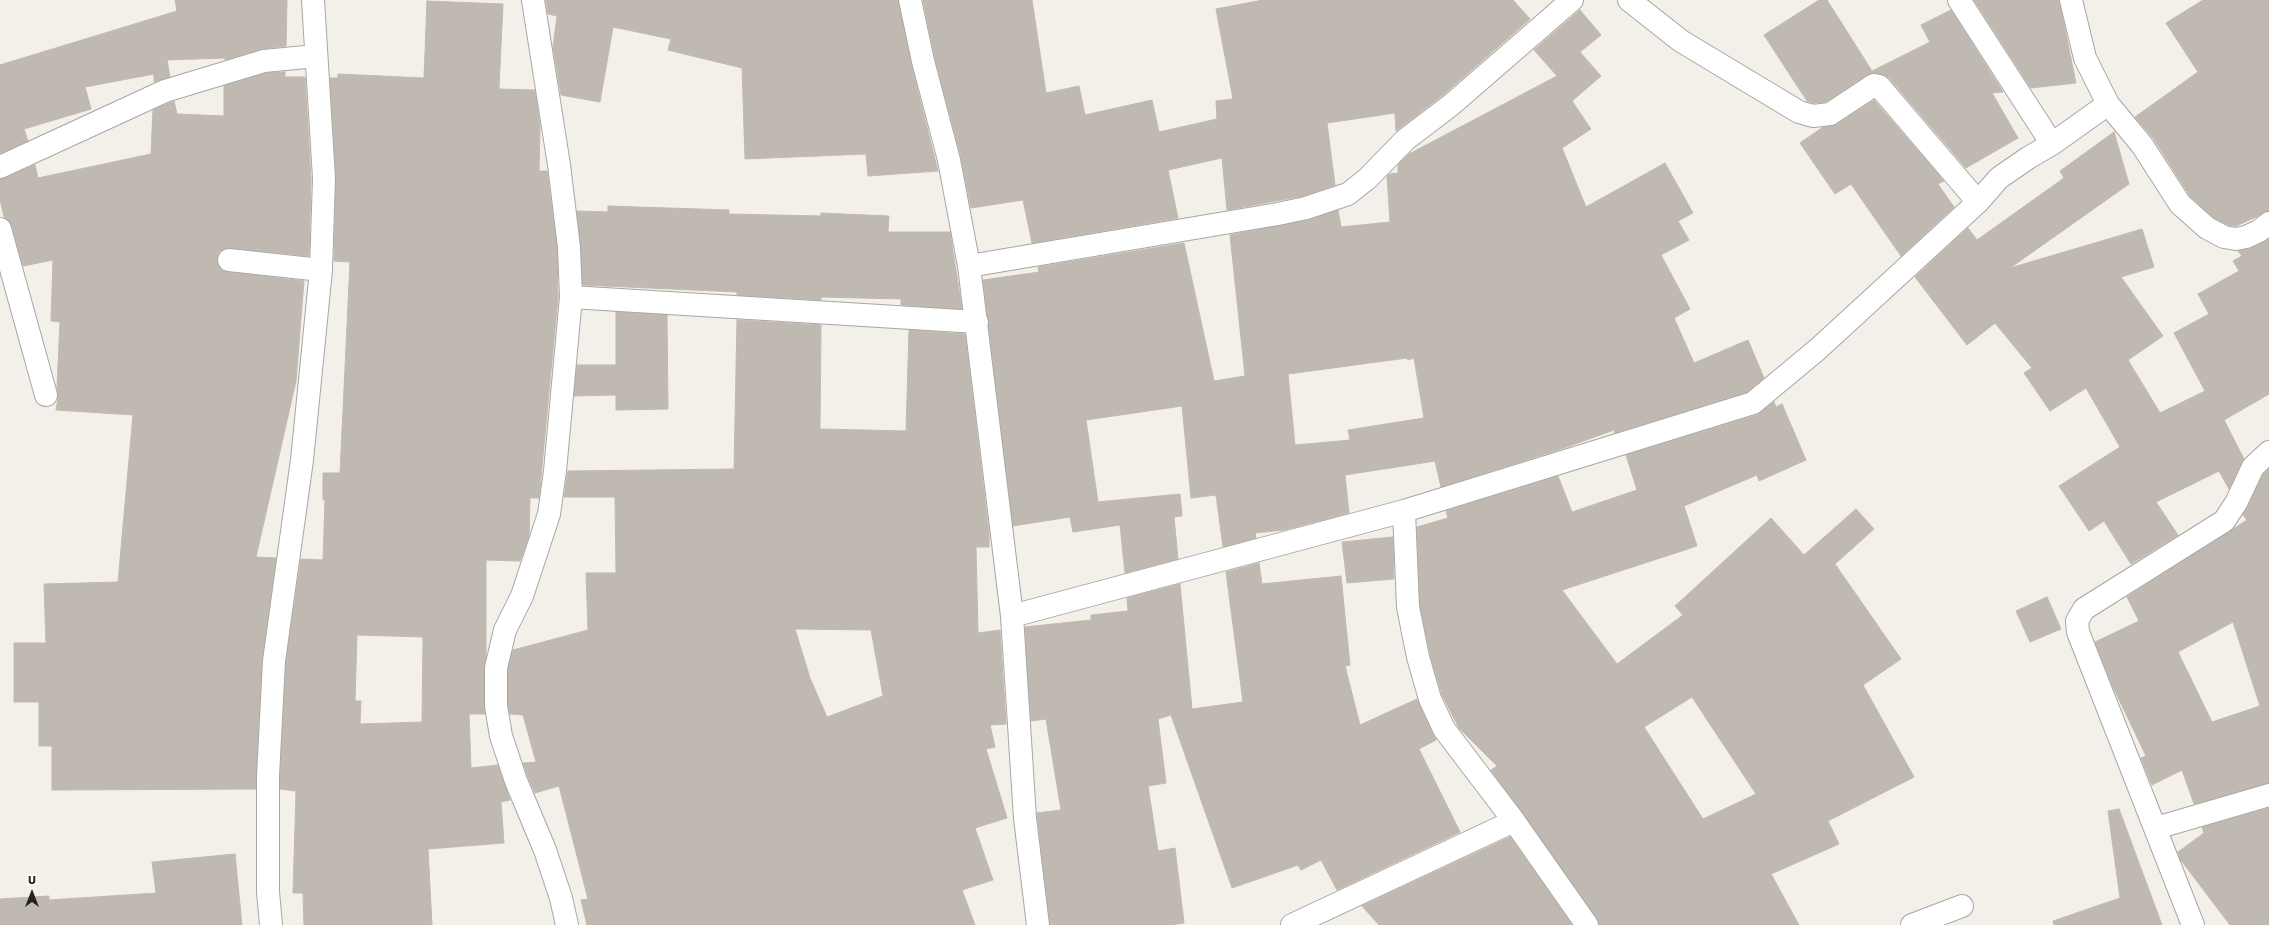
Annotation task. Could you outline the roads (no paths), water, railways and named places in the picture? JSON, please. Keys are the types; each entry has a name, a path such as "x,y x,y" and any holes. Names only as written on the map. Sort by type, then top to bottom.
{"street":[{"path":"271,925 268,892 268,776 274,661 302,460 321,270 324,178 313,0"},
{"path":"533,0 559,166 569,247 571,297 555,471 549,514 522,596 505,630 496,668 496,706 501,736 516,781 545,850 561,898 568,925"},
{"path":"910,0 923,61 949,160 969,266 977,322 1012,616 1025,818 1038,925"},
{"path":"969,266 1278,214 1306,208 1348,194 1368,178 1405,140 1451,105 1572,0"},
{"path":"1629,0 1681,41 1799,112 1813,116 1830,114 1874,85 1879,86 1978,202"},
{"path":"1959,0 2052,144"},
{"path":"2071,0 2085,58 2108,104 2142,145 2180,204 2207,228 2224,237 2236,239 2246,237 2259,231 2269,223"},
{"path":"0,167 165,91 264,61 316,56"},
{"path":"1012,616 1404,511 1753,403 1818,349 1978,202 1999,178 2052,144 2108,104"},
{"path":"0,229 46,395"},
{"path":"229,260 321,270"},
{"path":"571,297 977,322"},
{"path":"2194,925 2078,632 2077,621 2084,609 2224,521 2236,503 2253,467 2269,452"},
{"path":"1404,511 1408,607 1418,657 1430,699 1444,729 1514,821 1587,925"},
{"path":"2156,828 2269,795"},
{"path":"1292,925 1514,821"},
{"path":"1912,925 1962,906"}]}
